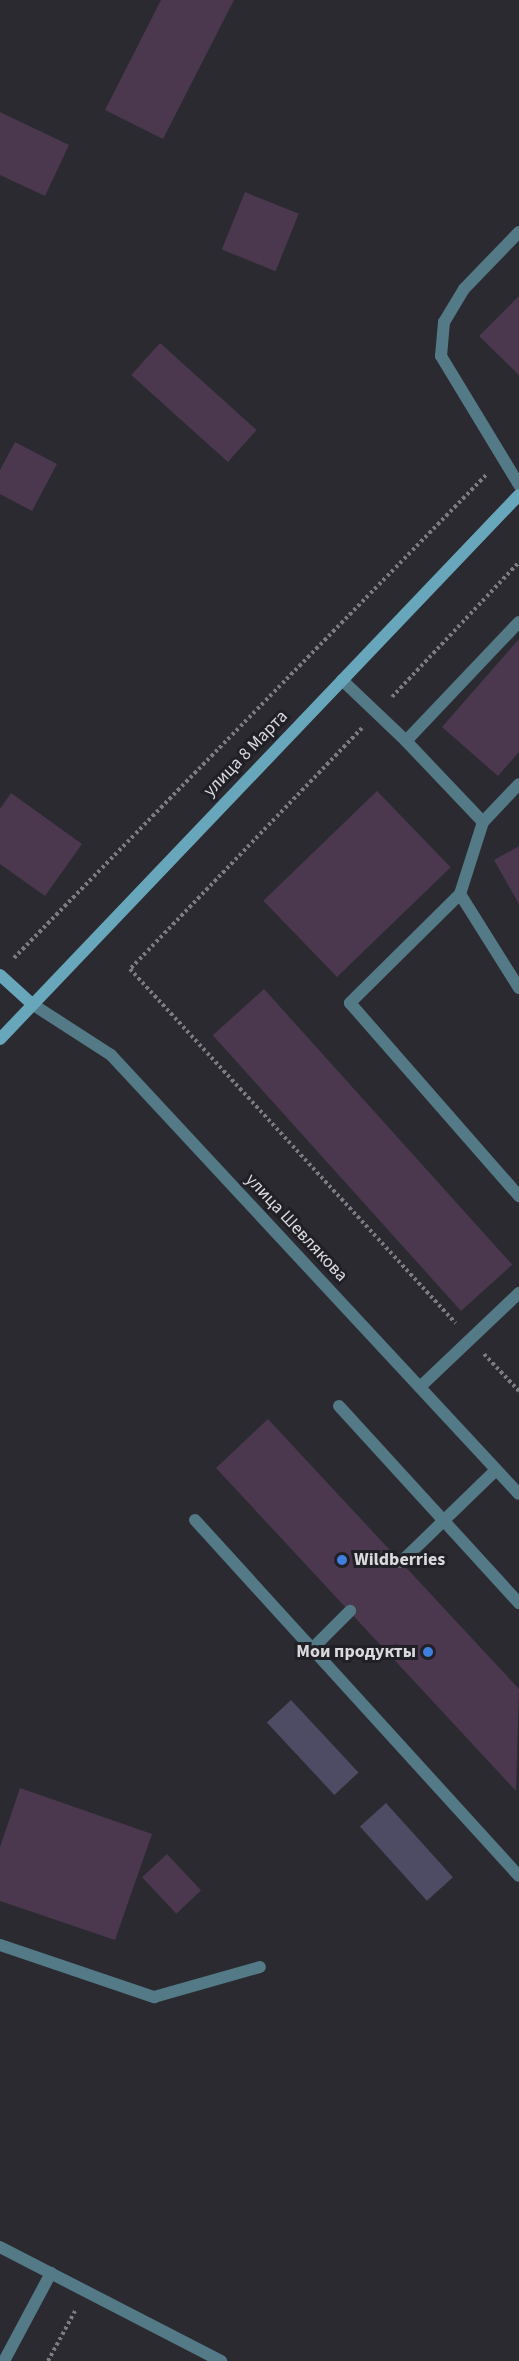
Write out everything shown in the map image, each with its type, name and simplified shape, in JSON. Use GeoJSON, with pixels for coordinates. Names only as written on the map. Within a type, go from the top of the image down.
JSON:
{"type":"FeatureCollection","features":[{"type":"Feature","properties":{"kind":"street"},"geometry":{"type":"LineString","coordinates":[[519,232],[464,289],[444,322],[441,356],[519,485]]}},
{"type":"Feature","properties":{"kind":"street","name":"улица 8 Марта"},"geometry":{"type":"LineString","coordinates":[[0,1040],[519,495]]}},
{"type":"Feature","properties":{"kind":"street"},"geometry":{"type":"LineString","coordinates":[[406,741],[519,622]]}},
{"type":"Feature","properties":{"kind":"street"},"geometry":{"type":"LineString","coordinates":[[342,680],[406,741],[483,822]]}},
{"type":"Feature","properties":{"kind":"street"},"geometry":{"type":"LineString","coordinates":[[519,784],[483,822],[460,894],[350,1003],[519,1196]]}},
{"type":"Feature","properties":{"kind":"street"},"geometry":{"type":"LineString","coordinates":[[460,894],[519,988]]}},
{"type":"Feature","properties":{"kind":"street"},"geometry":{"type":"LineString","coordinates":[[0,975],[32,1004]]}},
{"type":"Feature","properties":{"kind":"street","name":"улица Шевлякова"},"geometry":{"type":"LineString","coordinates":[[32,1004],[111,1055],[519,1494]]}},
{"type":"Feature","properties":{"kind":"street"},"geometry":{"type":"LineString","coordinates":[[420,1387],[519,1293]]}},
{"type":"Feature","properties":{"kind":"street"},"geometry":{"type":"LineString","coordinates":[[339,1406],[519,1603]]}},
{"type":"Feature","properties":{"kind":"street"},"geometry":{"type":"LineString","coordinates":[[401,1562],[496,1470]]}},
{"type":"Feature","properties":{"kind":"street"},"geometry":{"type":"LineString","coordinates":[[195,1520],[519,1876]]}},
{"type":"Feature","properties":{"kind":"street"},"geometry":{"type":"LineString","coordinates":[[312,1649],[350,1611]]}},
{"type":"Feature","properties":{"kind":"street"},"geometry":{"type":"LineString","coordinates":[[0,1945],[154,1997],[260,1967]]}},
{"type":"Feature","properties":{"kind":"street"},"geometry":{"type":"LineString","coordinates":[[0,2247],[221,2361]]}},
{"type":"Feature","properties":{"kind":"street"},"geometry":{"type":"LineString","coordinates":[[5,2359],[51,2273]]}},
{"type":"Feature","properties":{"kind":"path"},"geometry":{"type":"LineString","coordinates":[[8,963],[503,458]]}},
{"type":"Feature","properties":{"kind":"path"},"geometry":{"type":"LineString","coordinates":[[519,562],[130,969],[519,1391]]}},
{"type":"Feature","properties":{"kind":"path"},"geometry":{"type":"LineString","coordinates":[[48,2361],[85,2291]]}},
{"type":"Feature","properties":{"kind":"shaded area"},"geometry":{"type":"Polygon","coordinates":[[[291,1700],[359,1772],[334,1795],[267,1723],[291,1700]]]}},
{"type":"Feature","properties":{"kind":"shaded area"},"geometry":{"type":"Polygon","coordinates":[[[386,1803],[453,1877],[427,1901],[360,1826],[386,1803]]]}},
{"type":"Feature","properties":{"kind":"building"},"geometry":{"type":"Polygon","coordinates":[[[161,0],[234,0],[163,139],[105,110],[161,0]]]}},
{"type":"Feature","properties":{"kind":"building"},"geometry":{"type":"Polygon","coordinates":[[[0,112],[69,145],[45,196],[0,175],[0,112]]]}},
{"type":"Feature","properties":{"kind":"building"},"geometry":{"type":"Polygon","coordinates":[[[245,192],[299,214],[276,271],[222,249],[245,192]]]}},
{"type":"Feature","properties":{"kind":"building"},"geometry":{"type":"Polygon","coordinates":[[[519,296],[519,375],[479,336],[519,296]]]}},
{"type":"Feature","properties":{"kind":"building"},"geometry":{"type":"Polygon","coordinates":[[[160,343],[257,430],[228,462],[131,375],[160,343]]]}},
{"type":"Feature","properties":{"kind":"building"},"geometry":{"type":"Polygon","coordinates":[[[15,442],[57,464],[32,511],[0,494],[0,470],[15,442]]]}},
{"type":"Feature","properties":{"kind":"building"},"geometry":{"type":"Polygon","coordinates":[[[519,639],[519,752],[498,776],[442,727],[519,639]]]}},
{"type":"Feature","properties":{"kind":"building"},"geometry":{"type":"Polygon","coordinates":[[[377,791],[451,867],[337,977],[263,901],[377,791]]]}},
{"type":"Feature","properties":{"kind":"building"},"geometry":{"type":"Polygon","coordinates":[[[11,793],[82,844],[45,896],[0,864],[0,809],[11,793]]]}},
{"type":"Feature","properties":{"kind":"building"},"geometry":{"type":"Polygon","coordinates":[[[519,846],[519,904],[494,860],[519,846]]]}},
{"type":"Feature","properties":{"kind":"building"},"geometry":{"type":"Polygon","coordinates":[[[264,989],[512,1265],[461,1311],[213,1035],[264,989]]]}},
{"type":"Feature","properties":{"kind":"building"},"geometry":{"type":"Polygon","coordinates":[[[268,1419],[519,1689],[516,1791],[216,1468],[268,1419]]]}},
{"type":"Feature","properties":{"kind":"building"},"geometry":{"type":"Polygon","coordinates":[[[20,1788],[152,1834],[115,1940],[0,1901],[0,1847],[20,1788]]]}},
{"type":"Feature","properties":{"kind":"building"},"geometry":{"type":"Polygon","coordinates":[[[167,1854],[201,1891],[176,1914],[142,1877],[167,1854]]]}},
{"type":"Feature","properties":{"kind":"place","name":"Wildberries"},"geometry":{"type":"Point","coordinates":[342,1560]}},
{"type":"Feature","properties":{"kind":"place","name":"Мои продукты"},"geometry":{"type":"Point","coordinates":[428,1652]}}]}
